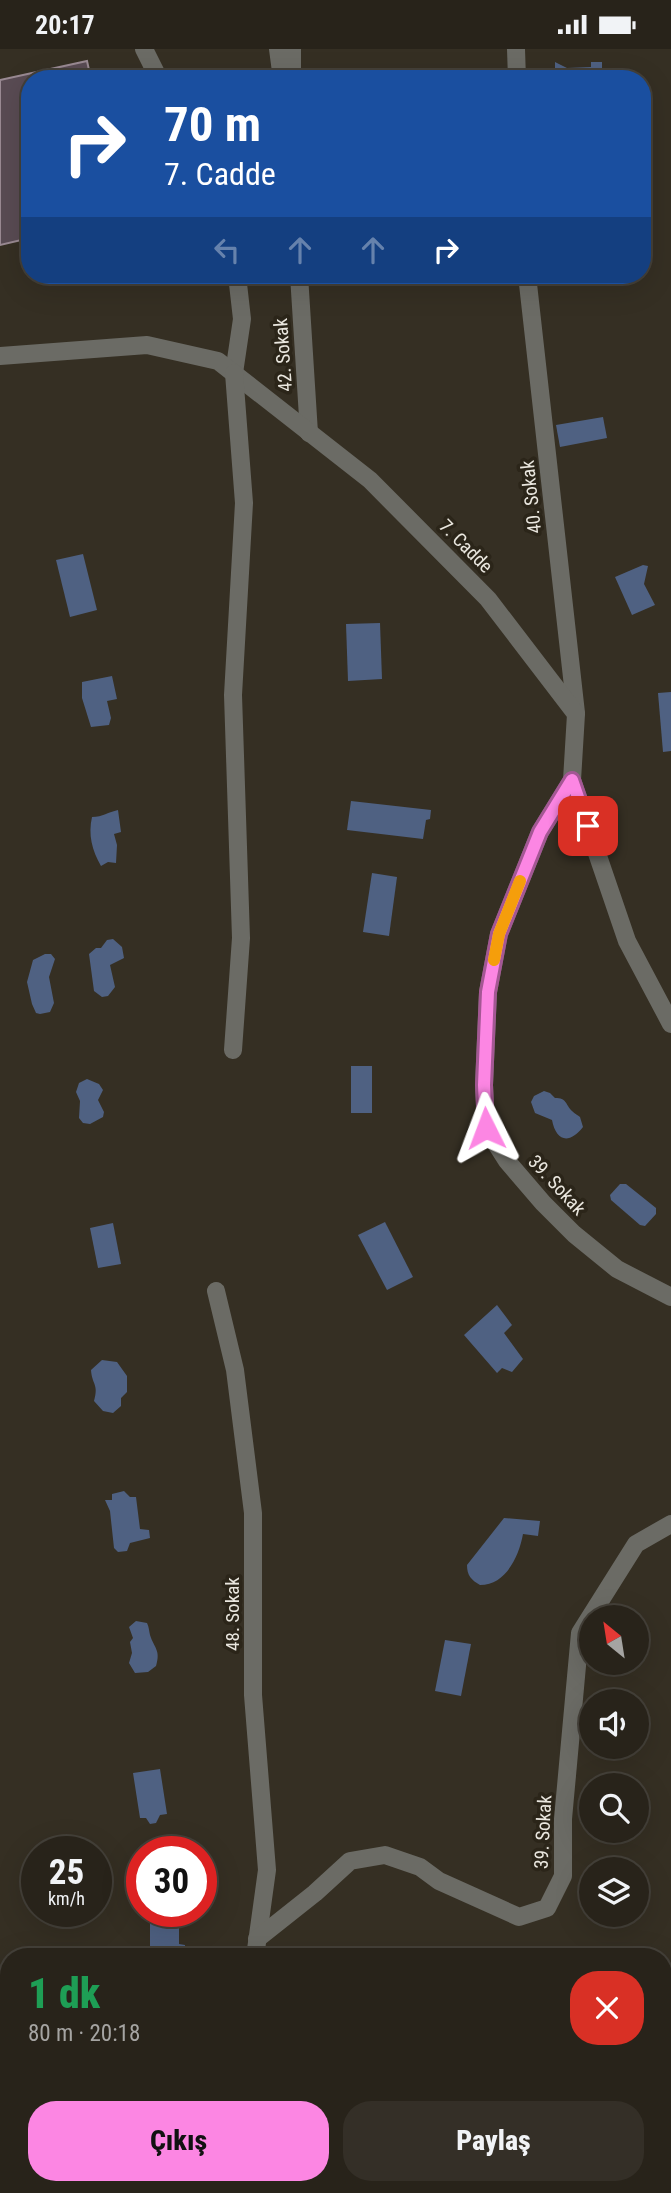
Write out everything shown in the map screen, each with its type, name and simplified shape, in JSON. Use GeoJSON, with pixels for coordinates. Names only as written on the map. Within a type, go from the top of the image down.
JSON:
{"type":"FeatureCollection","features":[{"type":"Feature","properties":{"kind":"street"},"geometry":{"type":"LineString","coordinates":[[144,49],[154,70]]}},
{"type":"Feature","properties":{"kind":"street"},"geometry":{"type":"LineString","coordinates":[[278,49],[281,70]]}},
{"type":"Feature","properties":{"kind":"street"},"geometry":{"type":"LineString","coordinates":[[292,49],[292,70]]}},
{"type":"Feature","properties":{"kind":"street"},"geometry":{"type":"LineString","coordinates":[[516,49],[517,70]]}},
{"type":"Feature","properties":{"kind":"street"},"geometry":{"type":"LineString","coordinates":[[233,1050],[242,939],[233,695],[244,503],[234,373],[242,319],[238,284]]}},
{"type":"Feature","properties":{"kind":"street","name":"42. Sokak"},"geometry":{"type":"LineString","coordinates":[[300,284],[309,433]]}},
{"type":"Feature","properties":{"kind":"street","name":"40. Sokak"},"geometry":{"type":"LineString","coordinates":[[528,284],[576,715]]}},
{"type":"Feature","properties":{"kind":"street","name":"7. Cadde"},"geometry":{"type":"LineString","coordinates":[[0,356],[147,345],[218,361],[370,480],[488,599],[576,715]]}},
{"type":"Feature","properties":{"kind":"street"},"geometry":{"type":"LineString","coordinates":[[576,715],[572,780],[627,941],[671,1024]]}},
{"type":"Feature","properties":{"kind":"street","name":"39. Sokak"},"geometry":{"type":"LineString","coordinates":[[572,780],[540,832],[499,934],[488,992],[484,1085],[486,1128],[507,1161],[574,1234],[617,1269],[671,1297]]}},
{"type":"Feature","properties":{"kind":"street","name":"48. Sokak"},"geometry":{"type":"LineString","coordinates":[[216,1291],[235,1370],[253,1513],[253,1695],[267,1870],[256,1948]]}},
{"type":"Feature","properties":{"kind":"street","name":"39. Sokak"},"geometry":{"type":"LineString","coordinates":[[256,1948],[350,1861],[384,1855],[420,1867],[439,1881],[519,1917],[547,1908],[563,1875],[563,1819],[580,1633],[636,1543],[671,1524]]}},
{"type":"Feature","properties":{"kind":"water"},"geometry":{"type":"Polygon","coordinates":[[[555,62],[567,68],[591,67],[591,62],[602,62],[602,70],[555,70],[555,62]]]}},
{"type":"Feature","properties":{"kind":"water"},"geometry":{"type":"Polygon","coordinates":[[[603,417],[607,438],[560,447],[556,425],[603,417]]]}},
{"type":"Feature","properties":{"kind":"water"},"geometry":{"type":"Polygon","coordinates":[[[83,554],[97,610],[70,617],[56,560],[83,554]]]}},
{"type":"Feature","properties":{"kind":"water"},"geometry":{"type":"Polygon","coordinates":[[[643,565],[648,566],[644,584],[655,605],[632,615],[615,577],[643,565]]]}},
{"type":"Feature","properties":{"kind":"water"},"geometry":{"type":"Polygon","coordinates":[[[380,623],[382,679],[348,681],[346,624],[380,623]]]}},
{"type":"Feature","properties":{"kind":"water"},"geometry":{"type":"Polygon","coordinates":[[[112,676],[117,699],[107,701],[111,718],[109,725],[91,727],[82,698],[82,682],[112,676]]]}},
{"type":"Feature","properties":{"kind":"water"},"geometry":{"type":"Polygon","coordinates":[[[671,692],[671,751],[663,752],[658,693],[671,692]]]}},
{"type":"Feature","properties":{"kind":"water"},"geometry":{"type":"Polygon","coordinates":[[[351,801],[431,810],[430,819],[426,820],[423,839],[347,830],[351,801]]]}},
{"type":"Feature","properties":{"kind":"water"},"geometry":{"type":"Polygon","coordinates":[[[118,810],[121,832],[114,834],[117,845],[116,863],[108,862],[101,866],[92,842],[92,817],[118,810]]]}},
{"type":"Feature","properties":{"kind":"water"},"geometry":{"type":"Polygon","coordinates":[[[372,873],[397,877],[389,936],[363,932],[372,873]]]}},
{"type":"Feature","properties":{"kind":"water"},"geometry":{"type":"Polygon","coordinates":[[[113,939],[122,947],[124,958],[110,965],[115,987],[108,996],[102,997],[94,991],[89,954],[96,948],[101,948],[107,940],[113,939]]]}},
{"type":"Feature","properties":{"kind":"water"},"geometry":{"type":"Polygon","coordinates":[[[51,954],[55,959],[49,977],[54,1003],[50,1012],[40,1014],[36,1013],[32,1004],[27,982],[33,960],[51,954]]]}},
{"type":"Feature","properties":{"kind":"water"},"geometry":{"type":"Polygon","coordinates":[[[351,1066],[372,1066],[372,1113],[351,1113],[351,1066]]]}},
{"type":"Feature","properties":{"kind":"water"},"geometry":{"type":"Polygon","coordinates":[[[87,1079],[99,1084],[103,1090],[98,1100],[104,1112],[103,1117],[90,1124],[83,1123],[79,1118],[80,1101],[76,1092],[79,1083],[87,1079]]]}},
{"type":"Feature","properties":{"kind":"water"},"geometry":{"type":"Polygon","coordinates":[[[544,1091],[564,1100],[580,1117],[583,1127],[578,1133],[564,1138],[557,1132],[552,1120],[535,1113],[531,1102],[534,1096],[544,1091]]]}},
{"type":"Feature","properties":{"kind":"water"},"geometry":{"type":"Polygon","coordinates":[[[620,1184],[626,1184],[656,1208],[656,1214],[645,1226],[640,1225],[611,1200],[610,1195],[620,1184]]]}},
{"type":"Feature","properties":{"kind":"water"},"geometry":{"type":"Polygon","coordinates":[[[385,1222],[413,1277],[387,1290],[358,1235],[385,1222]]]}},
{"type":"Feature","properties":{"kind":"water"},"geometry":{"type":"Polygon","coordinates":[[[113,1223],[121,1264],[98,1268],[90,1228],[113,1223]]]}},
{"type":"Feature","properties":{"kind":"water"},"geometry":{"type":"Polygon","coordinates":[[[497,1305],[512,1325],[504,1333],[523,1359],[512,1372],[502,1368],[497,1373],[464,1335],[497,1305]]]}},
{"type":"Feature","properties":{"kind":"water"},"geometry":{"type":"Polygon","coordinates":[[[102,1360],[117,1362],[127,1376],[127,1392],[121,1398],[121,1406],[113,1413],[103,1411],[94,1401],[96,1388],[91,1370],[102,1360]]]}},
{"type":"Feature","properties":{"kind":"water"},"geometry":{"type":"Polygon","coordinates":[[[124,1491],[130,1497],[136,1497],[140,1529],[149,1530],[150,1538],[130,1543],[127,1551],[118,1552],[114,1548],[110,1511],[105,1500],[112,1500],[112,1494],[124,1491]]]}},
{"type":"Feature","properties":{"kind":"water"},"geometry":{"type":"Polygon","coordinates":[[[504,1518],[540,1521],[538,1536],[523,1534],[510,1568],[497,1580],[480,1585],[470,1577],[467,1565],[504,1518]]]}},
{"type":"Feature","properties":{"kind":"water"},"geometry":{"type":"Polygon","coordinates":[[[136,1621],[147,1623],[157,1653],[156,1666],[148,1672],[135,1673],[129,1663],[132,1653],[130,1642],[133,1638],[129,1627],[136,1621]]]}},
{"type":"Feature","properties":{"kind":"water"},"geometry":{"type":"Polygon","coordinates":[[[445,1640],[471,1644],[461,1696],[435,1691],[445,1640]]]}},
{"type":"Feature","properties":{"kind":"water"},"geometry":{"type":"Polygon","coordinates":[[[160,1769],[167,1814],[160,1815],[156,1823],[150,1824],[146,1818],[140,1818],[133,1773],[160,1769]]]}},
{"type":"Feature","properties":{"kind":"water"},"geometry":{"type":"Polygon","coordinates":[[[150,1927],[179,1927],[179,1944],[185,1945],[185,1948],[150,1948],[150,1927]]]}},
{"type":"Feature","properties":{"kind":"building"},"geometry":{"type":"Polygon","coordinates":[[[87,61],[89,70],[46,70],[87,61]]]}},
{"type":"Feature","properties":{"kind":"building"},"geometry":{"type":"Polygon","coordinates":[[[21,75],[21,240],[0,245],[0,80],[21,75]]]}},
{"type":"Feature","properties":{"kind":"slow traffic"},"geometry":{"type":"LineString","coordinates":[[494,960],[499,934],[520,881]]}},
{"type":"Feature","properties":{"kind":"route"},"geometry":{"type":"LineString","coordinates":[[486,1128],[484,1085],[488,992],[499,934],[540,832],[572,780],[588,826]]}}]}
